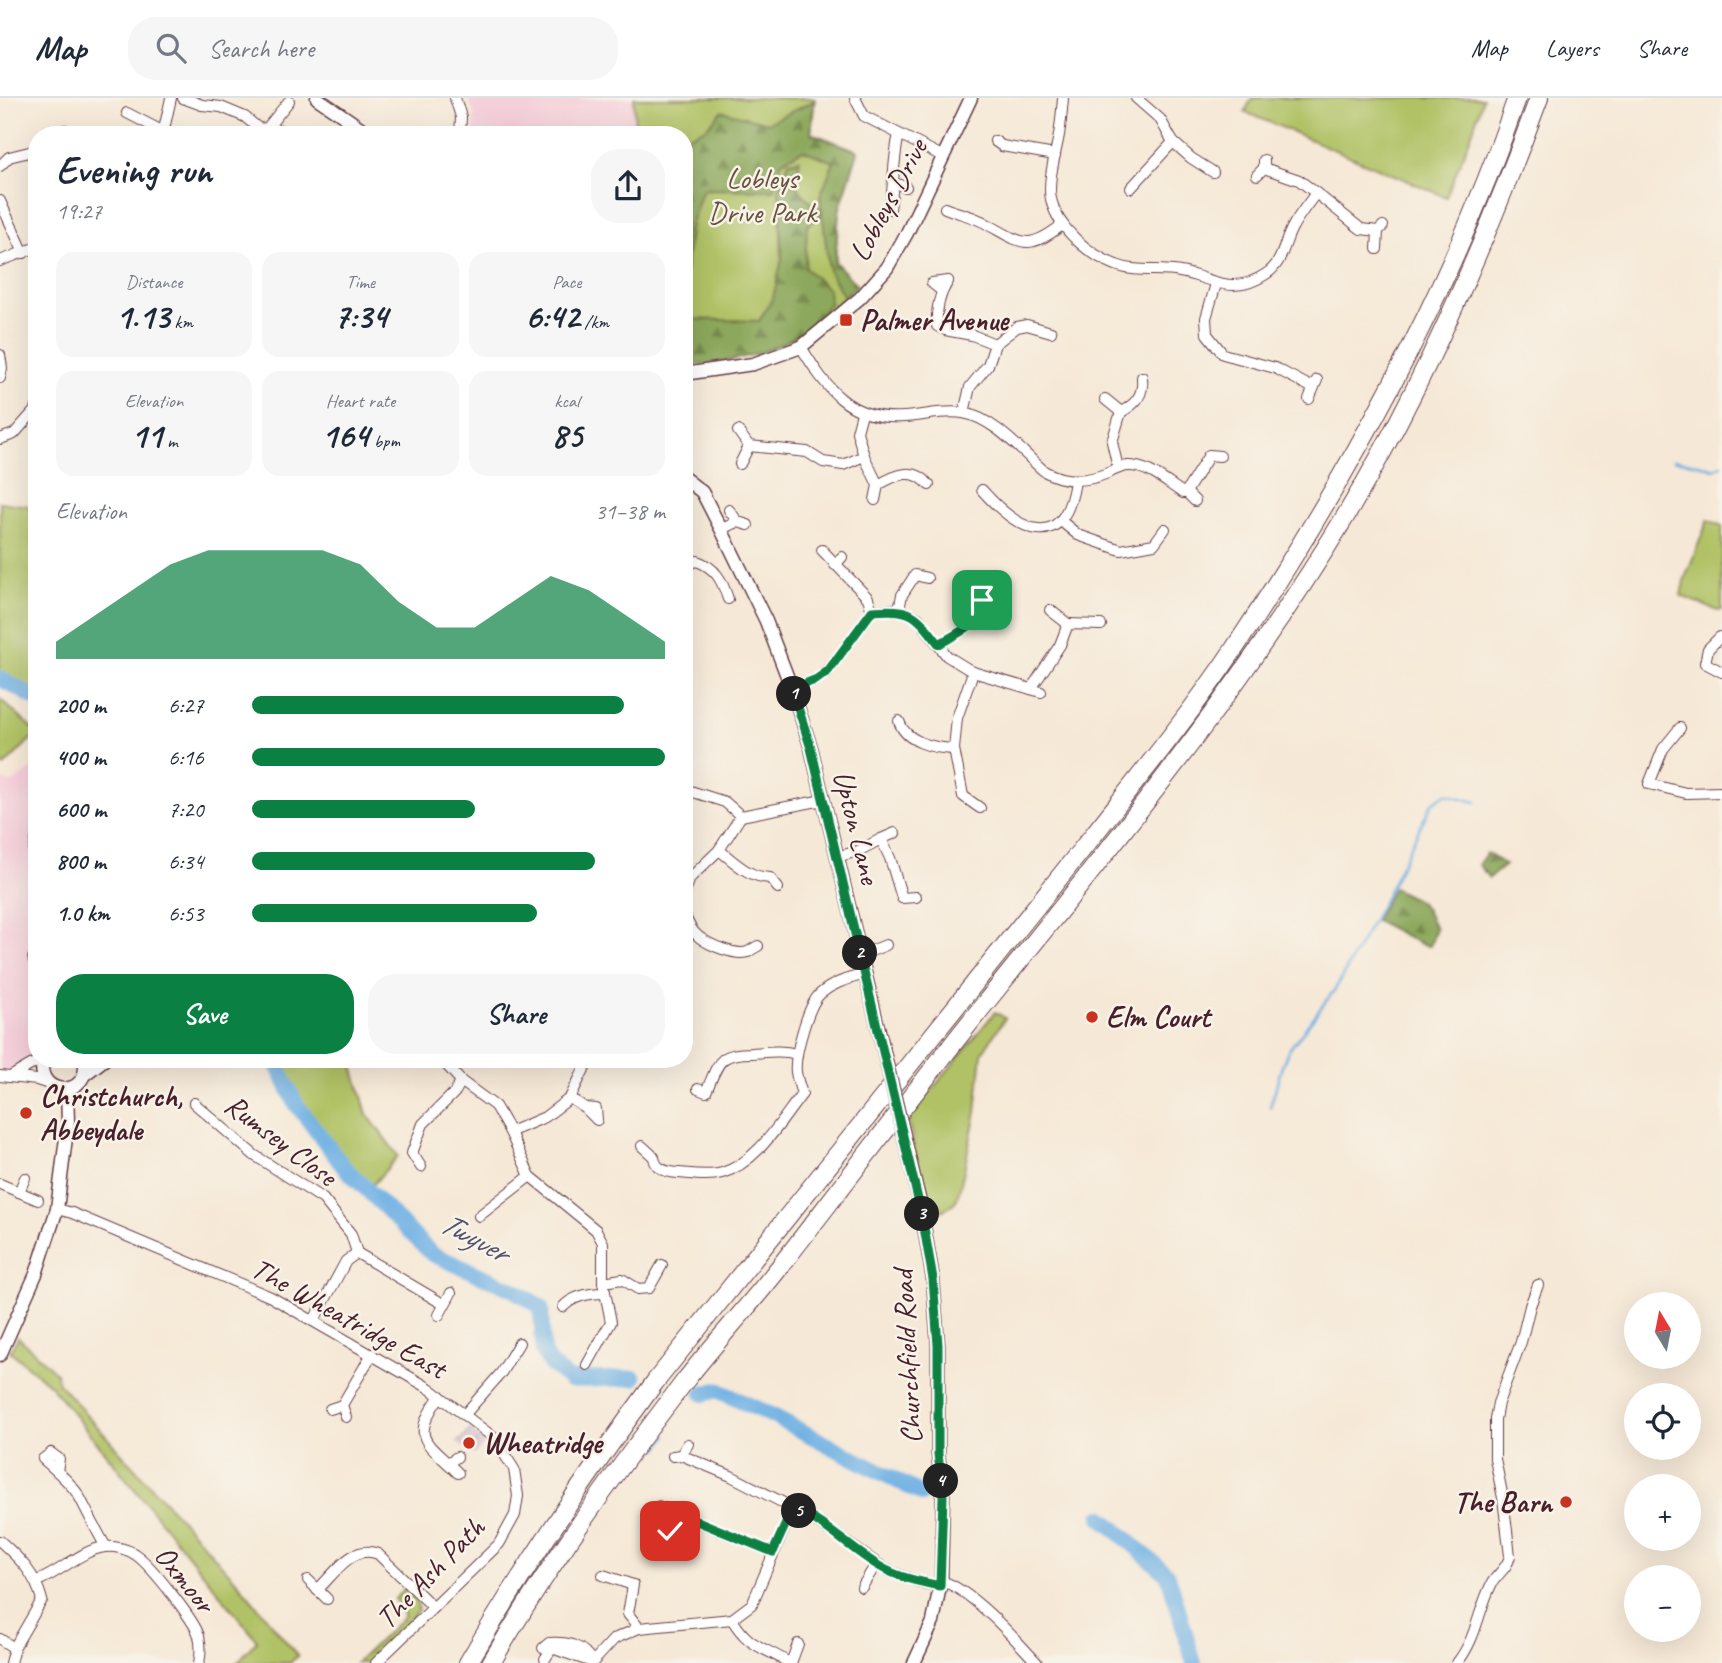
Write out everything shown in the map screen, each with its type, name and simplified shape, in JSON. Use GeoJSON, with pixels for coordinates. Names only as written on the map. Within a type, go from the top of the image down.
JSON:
{"type":"FeatureCollection","features":[{"type":"Feature","properties":{"kind":"highway"},"geometry":{"type":"LineString","coordinates":[[468,1663],[586,1476],[654,1382],[1099,828],[1231,653],[1328,500],[1402,368],[1441,288],[1486,183],[1517,98]]}},
{"type":"Feature","properties":{"kind":"highway"},"geometry":{"type":"LineString","coordinates":[[491,1663],[527,1601],[604,1489],[688,1377],[778,1270],[917,1088],[1167,777],[1251,662],[1348,511],[1419,380],[1507,187],[1539,98]]}},
{"type":"Feature","properties":{"kind":"street"},"geometry":{"type":"LineString","coordinates":[[164,126],[171,98]]}},
{"type":"Feature","properties":{"kind":"street"},"geometry":{"type":"LineString","coordinates":[[183,98],[202,105],[224,102],[256,126]]}},
{"type":"Feature","properties":{"kind":"street"},"geometry":{"type":"LineString","coordinates":[[317,98],[358,126]]}},
{"type":"Feature","properties":{"kind":"street"},"geometry":{"type":"LineString","coordinates":[[455,98],[461,117],[460,126]]}},
{"type":"Feature","properties":{"kind":"street"},"geometry":{"type":"LineString","coordinates":[[855,98],[864,116],[942,156]]}},
{"type":"Feature","properties":{"kind":"street","name":"Lobleys Drive"},"geometry":{"type":"LineString","coordinates":[[693,373],[753,364],[801,347],[846,312],[887,268],[907,233],[971,98]]}},
{"type":"Feature","properties":{"kind":"street"},"geometry":{"type":"LineString","coordinates":[[1063,98],[1050,198],[1062,225],[1082,244],[1116,265],[1156,272],[1175,271],[1195,275],[1216,284],[1253,282],[1269,272],[1279,261],[1291,229],[1316,194]]}},
{"type":"Feature","properties":{"kind":"street"},"geometry":{"type":"LineString","coordinates":[[1136,98],[1160,119],[1173,142],[1213,172]]}},
{"type":"Feature","properties":{"kind":"street"},"geometry":{"type":"LineString","coordinates":[[265,126],[289,101]]}},
{"type":"Feature","properties":{"kind":"street"},"geometry":{"type":"LineString","coordinates":[[127,113],[139,116],[153,126]]}},
{"type":"Feature","properties":{"kind":"street"},"geometry":{"type":"LineString","coordinates":[[890,209],[894,183],[894,154],[899,134]]}},
{"type":"Feature","properties":{"kind":"street"},"geometry":{"type":"LineString","coordinates":[[995,141],[1002,146],[1055,155]]}},
{"type":"Feature","properties":{"kind":"street"},"geometry":{"type":"LineString","coordinates":[[1132,181],[1173,142]]}},
{"type":"Feature","properties":{"kind":"street"},"geometry":{"type":"LineString","coordinates":[[0,166],[9,157],[28,152]]}},
{"type":"Feature","properties":{"kind":"street"},"geometry":{"type":"LineString","coordinates":[[1262,168],[1299,180],[1361,229],[1381,229],[1377,249]]}},
{"type":"Feature","properties":{"kind":"street"},"geometry":{"type":"LineString","coordinates":[[894,183],[906,187]]}},
{"type":"Feature","properties":{"kind":"street"},"geometry":{"type":"LineString","coordinates":[[0,201],[24,253]]}},
{"type":"Feature","properties":{"kind":"street"},"geometry":{"type":"LineString","coordinates":[[945,208],[1026,243],[1044,239],[1062,225]]}},
{"type":"Feature","properties":{"kind":"street"},"geometry":{"type":"LineString","coordinates":[[0,261],[28,251]]}},
{"type":"Feature","properties":{"kind":"street"},"geometry":{"type":"LineString","coordinates":[[937,326],[936,312],[948,281]]}},
{"type":"Feature","properties":{"kind":"street"},"geometry":{"type":"LineString","coordinates":[[1216,284],[1206,318],[1207,334],[1223,354],[1275,368],[1315,384],[1308,399]]}},
{"type":"Feature","properties":{"kind":"street"},"geometry":{"type":"LineString","coordinates":[[964,413],[970,387],[988,365],[995,344],[1017,327],[1027,325],[1045,330]]}},
{"type":"Feature","properties":{"kind":"street"},"geometry":{"type":"LineString","coordinates":[[927,332],[937,326]]}},
{"type":"Feature","properties":{"kind":"street"},"geometry":{"type":"LineString","coordinates":[[937,326],[995,344]]}},
{"type":"Feature","properties":{"kind":"street"},"geometry":{"type":"LineString","coordinates":[[801,347],[818,376],[836,397],[862,413],[900,418],[964,413],[991,425],[1054,477],[1075,481],[1129,466],[1146,469],[1183,493],[1186,492],[1195,501]]}},
{"type":"Feature","properties":{"kind":"street"},"geometry":{"type":"LineString","coordinates":[[0,355],[0,378]]}},
{"type":"Feature","properties":{"kind":"street"},"geometry":{"type":"LineString","coordinates":[[1118,468],[1112,442],[1121,412],[1136,404],[1146,386]]}},
{"type":"Feature","properties":{"kind":"street"},"geometry":{"type":"LineString","coordinates":[[1105,399],[1121,412]]}},
{"type":"Feature","properties":{"kind":"street"},"geometry":{"type":"LineString","coordinates":[[862,413],[857,432],[864,456],[878,485],[875,500]]}},
{"type":"Feature","properties":{"kind":"street"},"geometry":{"type":"LineString","coordinates":[[0,439],[14,434],[28,418]]}},
{"type":"Feature","properties":{"kind":"street"},"geometry":{"type":"LineString","coordinates":[[738,431],[749,446],[807,452],[823,462],[843,465],[864,456]]}},
{"type":"Feature","properties":{"kind":"street"},"geometry":{"type":"LineString","coordinates":[[740,464],[749,446]]}},
{"type":"Feature","properties":{"kind":"street"},"geometry":{"type":"LineString","coordinates":[[1186,492],[1204,452],[1220,456]]}},
{"type":"Feature","properties":{"kind":"street"},"geometry":{"type":"LineString","coordinates":[[878,485],[897,473],[908,473],[926,481]]}},
{"type":"Feature","properties":{"kind":"street"},"geometry":{"type":"LineString","coordinates":[[982,490],[987,505],[1034,530],[1051,528],[1061,521],[1072,497],[1075,481]]}},
{"type":"Feature","properties":{"kind":"street","name":"Upton Lane"},"geometry":{"type":"LineString","coordinates":[[693,485],[702,492],[766,621],[811,748],[921,1207]]}},
{"type":"Feature","properties":{"kind":"street"},"geometry":{"type":"LineString","coordinates":[[721,529],[743,523],[729,510]]}},
{"type":"Feature","properties":{"kind":"street"},"geometry":{"type":"LineString","coordinates":[[1061,521],[1078,535],[1121,550],[1155,549],[1161,531]]}},
{"type":"Feature","properties":{"kind":"street"},"geometry":{"type":"LineString","coordinates":[[822,550],[838,561],[867,598],[872,611]]}},
{"type":"Feature","properties":{"kind":"street"},"geometry":{"type":"LineString","coordinates":[[693,562],[706,564],[718,574],[728,598]]}},
{"type":"Feature","properties":{"kind":"street"},"geometry":{"type":"LineString","coordinates":[[899,609],[902,595],[920,574]]}},
{"type":"Feature","properties":{"kind":"street"},"geometry":{"type":"LineString","coordinates":[[972,595],[982,600],[996,595]]}},
{"type":"Feature","properties":{"kind":"street"},"geometry":{"type":"LineString","coordinates":[[939,644],[972,624],[981,610],[982,600]]}},
{"type":"Feature","properties":{"kind":"street"},"geometry":{"type":"LineString","coordinates":[[792,689],[817,679],[828,671],[872,611],[899,609],[918,618],[947,656],[973,672],[1036,690],[1068,624]]}},
{"type":"Feature","properties":{"kind":"street"},"geometry":{"type":"LineString","coordinates":[[1050,610],[1068,624],[1101,625]]}},
{"type":"Feature","properties":{"kind":"street"},"geometry":{"type":"LineString","coordinates":[[1720,637],[1708,649],[1705,663],[1722,672]]}},
{"type":"Feature","properties":{"kind":"street"},"geometry":{"type":"LineString","coordinates":[[973,672],[957,718],[954,749],[959,799],[980,808]]}},
{"type":"Feature","properties":{"kind":"street"},"geometry":{"type":"LineString","coordinates":[[899,721],[905,734],[935,748],[954,749]]}},
{"type":"Feature","properties":{"kind":"street"},"geometry":{"type":"LineString","coordinates":[[1680,728],[1663,749],[1649,784],[1686,793],[1722,792]]}},
{"type":"Feature","properties":{"kind":"street"},"geometry":{"type":"LineString","coordinates":[[693,792],[725,802],[741,816]]}},
{"type":"Feature","properties":{"kind":"street"},"geometry":{"type":"LineString","coordinates":[[693,874],[719,850],[741,816],[823,800]]}},
{"type":"Feature","properties":{"kind":"street"},"geometry":{"type":"LineString","coordinates":[[837,857],[858,851],[895,832]]}},
{"type":"Feature","properties":{"kind":"street"},"geometry":{"type":"LineString","coordinates":[[881,839],[890,858],[900,903],[916,897]]}},
{"type":"Feature","properties":{"kind":"street"},"geometry":{"type":"LineString","coordinates":[[719,850],[744,871],[756,877],[772,874],[778,888]]}},
{"type":"Feature","properties":{"kind":"street"},"geometry":{"type":"LineString","coordinates":[[693,930],[698,936],[727,950],[748,956],[758,946]]}},
{"type":"Feature","properties":{"kind":"street"},"geometry":{"type":"LineString","coordinates":[[861,955],[886,945]]}},
{"type":"Feature","properties":{"kind":"street"},"geometry":{"type":"LineString","coordinates":[[642,1146],[654,1157],[658,1168],[670,1172],[720,1174],[738,1167],[754,1154],[802,1094],[796,1071],[797,1054],[817,996],[835,983],[865,974]]}},
{"type":"Feature","properties":{"kind":"street"},"geometry":{"type":"LineString","coordinates":[[706,1092],[730,1049],[772,1050],[797,1054]]}},
{"type":"Feature","properties":{"kind":"street"},"geometry":{"type":"LineString","coordinates":[[6,1076],[28,1066]]}},
{"type":"Feature","properties":{"kind":"street"},"geometry":{"type":"LineString","coordinates":[[42,1068],[49,1084]]}},
{"type":"Feature","properties":{"kind":"street"},"geometry":{"type":"LineString","coordinates":[[84,1068],[84,1075]]}},
{"type":"Feature","properties":{"kind":"street"},"geometry":{"type":"LineString","coordinates":[[6,1076],[67,1089],[93,1068]]}},
{"type":"Feature","properties":{"kind":"street"},"geometry":{"type":"LineString","coordinates":[[449,1068],[461,1081],[495,1106],[530,1176],[596,1230],[602,1239],[603,1282],[611,1322],[587,1365]]}},
{"type":"Feature","properties":{"kind":"street"},"geometry":{"type":"LineString","coordinates":[[510,1132],[545,1116],[570,1098],[583,1068]]}},
{"type":"Feature","properties":{"kind":"street"},"geometry":{"type":"LineString","coordinates":[[421,1167],[412,1153],[424,1124],[455,1093],[461,1081]]}},
{"type":"Feature","properties":{"kind":"street"},"geometry":{"type":"LineString","coordinates":[[0,1355],[36,1274],[57,1209],[68,1122],[67,1089]]}},
{"type":"Feature","properties":{"kind":"street"},"geometry":{"type":"LineString","coordinates":[[570,1098],[585,1108]]}},
{"type":"Feature","properties":{"kind":"street","name":"Rumsey Close"},"geometry":{"type":"LineString","coordinates":[[194,1103],[254,1155],[323,1199],[351,1234],[357,1253]]}},
{"type":"Feature","properties":{"kind":"street"},"geometry":{"type":"LineString","coordinates":[[485,1214],[530,1176]]}},
{"type":"Feature","properties":{"kind":"street"},"geometry":{"type":"LineString","coordinates":[[19,1192],[25,1178]]}},
{"type":"Feature","properties":{"kind":"street"},"geometry":{"type":"LineString","coordinates":[[0,1184],[38,1200]]}},
{"type":"Feature","properties":{"kind":"street","name":"Churchfield Road"},"geometry":{"type":"LineString","coordinates":[[914,1663],[933,1622],[941,1583],[943,1496],[938,1454],[937,1334],[933,1279],[921,1207]]}},
{"type":"Feature","properties":{"kind":"street","name":"The Wheatridge East"},"geometry":{"type":"LineString","coordinates":[[57,1209],[271,1297],[440,1396],[493,1437]]}},
{"type":"Feature","properties":{"kind":"street"},"geometry":{"type":"LineString","coordinates":[[314,1320],[346,1261],[357,1253],[445,1305]]}},
{"type":"Feature","properties":{"kind":"street"},"geometry":{"type":"LineString","coordinates":[[603,1282],[622,1279],[638,1289],[649,1288],[662,1265]]}},
{"type":"Feature","properties":{"kind":"street"},"geometry":{"type":"LineString","coordinates":[[1457,1663],[1467,1650],[1493,1583],[1508,1565],[1510,1556],[1496,1459],[1495,1419],[1538,1284]]}},
{"type":"Feature","properties":{"kind":"street"},"geometry":{"type":"LineString","coordinates":[[439,1315],[451,1293]]}},
{"type":"Feature","properties":{"kind":"street"},"geometry":{"type":"LineString","coordinates":[[563,1307],[569,1300],[605,1293]]}},
{"type":"Feature","properties":{"kind":"street"},"geometry":{"type":"LineString","coordinates":[[465,1414],[502,1373],[510,1352],[519,1343]]}},
{"type":"Feature","properties":{"kind":"street"},"geometry":{"type":"LineString","coordinates":[[330,1409],[342,1405],[372,1354]]}},
{"type":"Feature","properties":{"kind":"street"},"geometry":{"type":"LineString","coordinates":[[440,1396],[424,1420],[423,1433],[429,1446],[452,1460],[458,1473]]}},
{"type":"Feature","properties":{"kind":"street"},"geometry":{"type":"LineString","coordinates":[[342,1405],[346,1417]]}},
{"type":"Feature","properties":{"kind":"street","name":"The Ash Path"},"geometry":{"type":"LineString","coordinates":[[376,1663],[499,1544],[515,1515],[517,1489],[514,1469],[493,1437]]}},
{"type":"Feature","properties":{"kind":"street"},"geometry":{"type":"LineString","coordinates":[[688,1444],[677,1456],[731,1476],[825,1525],[876,1564],[922,1583],[941,1583],[959,1589],[1017,1640],[1035,1662]]}},
{"type":"Feature","properties":{"kind":"street","name":"Oxmoor"},"geometry":{"type":"LineString","coordinates":[[57,1471],[78,1495],[106,1546]]}},
{"type":"Feature","properties":{"kind":"street"},"geometry":{"type":"LineString","coordinates":[[659,1506],[773,1552]]}},
{"type":"Feature","properties":{"kind":"street"},"geometry":{"type":"LineString","coordinates":[[592,1663],[614,1639],[639,1628],[733,1619],[752,1604],[793,1508]]}},
{"type":"Feature","properties":{"kind":"street"},"geometry":{"type":"LineString","coordinates":[[663,1544],[680,1514]]}},
{"type":"Feature","properties":{"kind":"street"},"geometry":{"type":"LineString","coordinates":[[0,1541],[22,1561],[37,1581],[42,1600],[14,1648],[10,1663]]}},
{"type":"Feature","properties":{"kind":"street","name":"Oxmoor"},"geometry":{"type":"LineString","coordinates":[[37,1581],[106,1546],[130,1551],[139,1556],[184,1610],[199,1635],[201,1647],[198,1663]]}},
{"type":"Feature","properties":{"kind":"street"},"geometry":{"type":"LineString","coordinates":[[317,1590],[352,1556],[370,1551],[378,1554],[433,1607]]}},
{"type":"Feature","properties":{"kind":"street"},"geometry":{"type":"LineString","coordinates":[[862,1587],[876,1564]]}},
{"type":"Feature","properties":{"kind":"street"},"geometry":{"type":"LineString","coordinates":[[603,1575],[636,1581],[628,1614],[639,1628]]}},
{"type":"Feature","properties":{"kind":"street"},"geometry":{"type":"LineString","coordinates":[[308,1580],[327,1600]]}},
{"type":"Feature","properties":{"kind":"street"},"geometry":{"type":"LineString","coordinates":[[733,1619],[748,1641],[790,1663],[798,1644]]}},
{"type":"Feature","properties":{"kind":"street"},"geometry":{"type":"LineString","coordinates":[[0,1639],[14,1648]]}},
{"type":"Feature","properties":{"kind":"street"},"geometry":{"type":"LineString","coordinates":[[543,1648],[549,1643],[571,1645],[586,1651],[592,1663]]}},
{"type":"Feature","properties":{"kind":"street"},"geometry":{"type":"LineString","coordinates":[[545,1659],[552,1648],[592,1663]]}},
{"type":"Feature","properties":{"kind":"shaded area"},"geometry":{"type":"Polygon","coordinates":[[[468,98],[634,98],[635,126],[473,126],[474,115],[468,98]]]}},
{"type":"Feature","properties":{"kind":"shaded area"},"geometry":{"type":"Polygon","coordinates":[[[28,772],[28,1064],[0,1076],[0,780],[12,783],[28,772]]]}},
{"type":"Feature","properties":{"kind":"shaded area"},"geometry":{"type":"Polygon","coordinates":[[[471,1428],[485,1443],[474,1455],[456,1442],[471,1428]]]}},
{"type":"Feature","properties":{"kind":"green space","name":"Lobleys Drive Park"},"geometry":{"type":"Polygon","coordinates":[[[634,98],[815,98],[811,133],[858,151],[839,211],[835,262],[857,286],[813,324],[786,341],[743,357],[693,365],[693,126],[635,126],[634,98]]]}},
{"type":"Feature","properties":{"kind":"green space"},"geometry":{"type":"Polygon","coordinates":[[[1252,98],[1483,98],[1446,197],[1245,112],[1252,98]]]}},
{"type":"Feature","properties":{"kind":"green space"},"geometry":{"type":"Polygon","coordinates":[[[814,101],[811,133],[858,151],[839,211],[835,262],[857,286],[844,297],[829,271],[822,211],[819,218],[807,226],[805,268],[828,289],[830,303],[808,327],[781,344],[733,360],[693,365],[693,319],[759,321],[773,298],[782,259],[779,189],[789,162],[800,159],[796,186],[811,203],[822,210],[820,196],[834,162],[803,150],[782,161],[773,190],[703,189],[693,217],[693,134],[706,128],[722,111],[768,123],[814,101]]]}},
{"type":"Feature","properties":{"kind":"green space"},"geometry":{"type":"Polygon","coordinates":[[[0,502],[28,506],[28,694],[0,678],[0,502]]]}},
{"type":"Feature","properties":{"kind":"green space"},"geometry":{"type":"Polygon","coordinates":[[[1708,520],[1722,526],[1722,610],[1718,611],[1681,596],[1684,581],[1708,520]]]}},
{"type":"Feature","properties":{"kind":"green space"},"geometry":{"type":"Polygon","coordinates":[[[0,699],[28,725],[28,742],[4,766],[0,762],[0,699]]]}},
{"type":"Feature","properties":{"kind":"green space"},"geometry":{"type":"Polygon","coordinates":[[[1487,853],[1505,865],[1489,878],[1478,864],[1487,853]]]}},
{"type":"Feature","properties":{"kind":"green space"},"geometry":{"type":"Polygon","coordinates":[[[1393,888],[1418,901],[1426,910],[1436,928],[1430,946],[1375,920],[1393,888]]]}},
{"type":"Feature","properties":{"kind":"green space"},"geometry":{"type":"Polygon","coordinates":[[[995,1012],[1005,1018],[982,1053],[976,1112],[957,1199],[941,1211],[939,1205],[926,1207],[908,1119],[995,1012]]]}},
{"type":"Feature","properties":{"kind":"green space"},"geometry":{"type":"Polygon","coordinates":[[[274,1068],[354,1068],[367,1114],[398,1156],[369,1189],[324,1145],[274,1068]]]}},
{"type":"Feature","properties":{"kind":"green space"},"geometry":{"type":"Polygon","coordinates":[[[18,1337],[56,1373],[59,1384],[239,1584],[298,1656],[289,1663],[237,1663],[257,1640],[51,1386],[10,1351],[18,1337]]]}},
{"type":"Feature","properties":{"kind":"green space"},"geometry":{"type":"Polygon","coordinates":[[[405,1587],[417,1600],[418,1610],[371,1663],[356,1663],[405,1616],[395,1599],[405,1587]]]}},
{"type":"Feature","properties":{"kind":"waterway"},"geometry":{"type":"LineString","coordinates":[[1673,460],[1714,469],[1722,465]]}},
{"type":"Feature","properties":{"kind":"waterway","name":"Twyver"},"geometry":{"type":"LineString","coordinates":[[0,678],[28,694]]}},
{"type":"Feature","properties":{"kind":"waterway"},"geometry":{"type":"LineString","coordinates":[[1270,1107],[1288,1051],[1336,988],[1432,803],[1446,794],[1476,802]]}},
{"type":"Feature","properties":{"kind":"waterway","name":"Twyver"},"geometry":{"type":"LineString","coordinates":[[278,1068],[296,1104],[343,1166],[432,1254],[512,1289],[541,1307],[543,1352],[550,1364],[570,1380],[634,1378]]}},
{"type":"Feature","properties":{"kind":"waterway","name":"Twyver"},"geometry":{"type":"LineString","coordinates":[[703,1394],[717,1390],[775,1417],[922,1494]]}},
{"type":"Feature","properties":{"kind":"waterway"},"geometry":{"type":"LineString","coordinates":[[658,1449],[667,1436]]}},
{"type":"Feature","properties":{"kind":"waterway","name":"Twyver"},"geometry":{"type":"LineString","coordinates":[[1101,1517],[1168,1575],[1194,1663]]}},
{"type":"Feature","properties":{"kind":"place","name":"Palmer Avenue"},"geometry":{"type":"Point","coordinates":[846,320]}},
{"type":"Feature","properties":{"kind":"place","name":"Elm Court"},"geometry":{"type":"Point","coordinates":[1092,1017]}},
{"type":"Feature","properties":{"kind":"place","name":"Christchurch, Abbeydale"},"geometry":{"type":"Point","coordinates":[26,1113]}},
{"type":"Feature","properties":{"kind":"place","name":"Wheatridge"},"geometry":{"type":"Point","coordinates":[469,1443]}},
{"type":"Feature","properties":{"kind":"place","name":"The Barn"},"geometry":{"type":"Point","coordinates":[1566,1502]}},
{"type":"Feature","properties":{"kind":"route"},"geometry":{"type":"LineString","coordinates":[[670,1531],[680,1514],[773,1552],[793,1508],[825,1525],[888,1571],[922,1583],[940,1586],[943,1496],[938,1454],[938,1345],[933,1279],[922,1216],[872,1000],[811,748],[792,689],[823,676],[872,611],[899,609],[918,618],[939,644],[972,624],[981,610],[982,600]]}}]}
